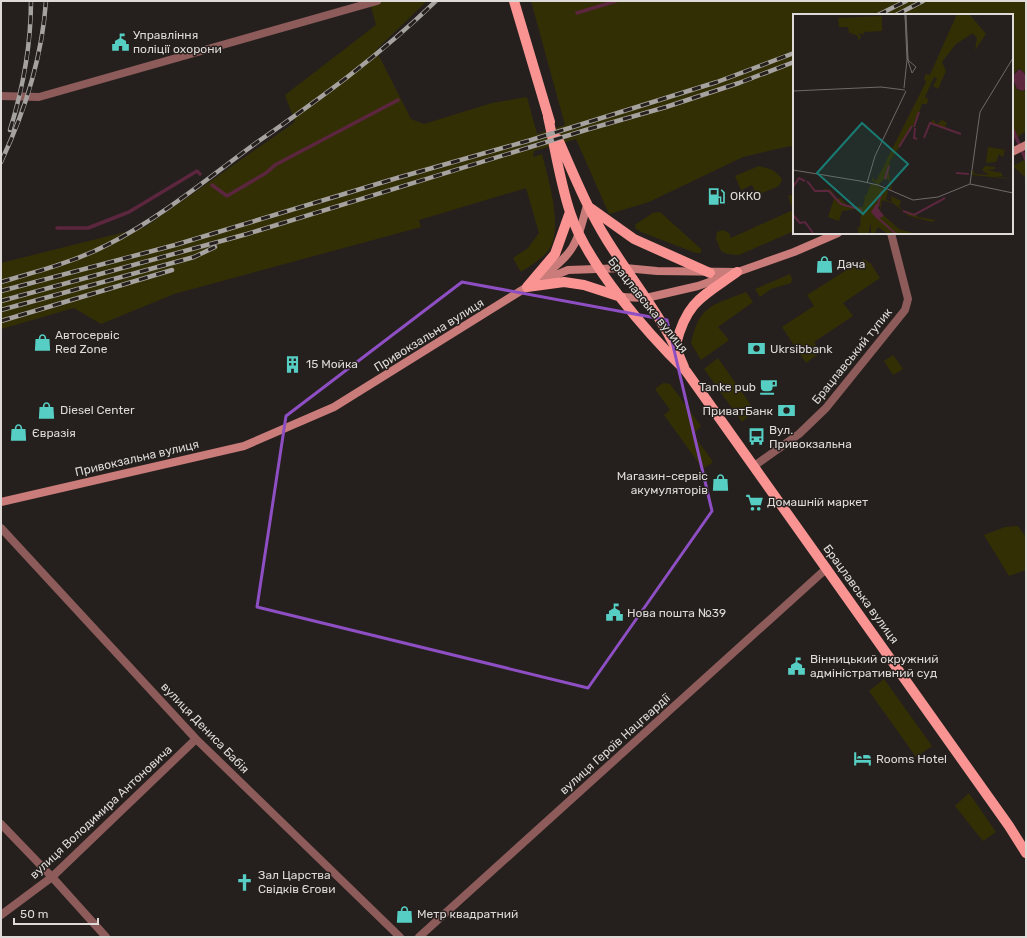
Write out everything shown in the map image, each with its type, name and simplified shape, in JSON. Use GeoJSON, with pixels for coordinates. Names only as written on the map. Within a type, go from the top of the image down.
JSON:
{"type":"FeatureCollection","features":[{"type":"Feature","properties":{"kind":"main road"},"geometry":{"type":"LineString","coordinates":[[514,1],[548,117]]}},
{"type":"Feature","properties":{"kind":"main road","name":"Брацлавська вулиця"},"geometry":{"type":"LineString","coordinates":[[548,117],[587,205],[625,268],[676,344],[686,371]]}},
{"type":"Feature","properties":{"kind":"main road","name":"Брацлавська вулиця"},"geometry":{"type":"LineString","coordinates":[[548,117],[570,212],[580,234],[600,268],[621,297],[665,350],[686,371],[1009,826],[1026,854]]}},
{"type":"Feature","properties":{"kind":"main road"},"geometry":{"type":"LineString","coordinates":[[527,287],[563,261],[572,250],[580,234],[587,205],[634,239],[710,272]]}},
{"type":"Feature","properties":{"kind":"main road"},"geometry":{"type":"LineString","coordinates":[[527,287],[555,254],[570,212]]}},
{"type":"Feature","properties":{"kind":"main road","name":"Привокзальна вулиця"},"geometry":{"type":"LineString","coordinates":[[621,297],[646,298],[698,286],[794,252],[836,234]]}},
{"type":"Feature","properties":{"kind":"main road","name":"Привокзальна вулиця"},"geometry":{"type":"LineString","coordinates":[[1,502],[244,446],[334,407],[527,287],[568,270],[625,268],[737,272]]}},
{"type":"Feature","properties":{"kind":"main road"},"geometry":{"type":"LineString","coordinates":[[676,344],[681,324],[690,309],[700,297],[737,272]]}},
{"type":"Feature","properties":{"kind":"main road"},"geometry":{"type":"LineString","coordinates":[[527,287],[564,282],[584,285],[621,297]]}},
{"type":"Feature","properties":{"kind":"street"},"geometry":{"type":"LineString","coordinates":[[1,96],[39,97],[377,1]]}},
{"type":"Feature","properties":{"kind":"street","name":"Брацлавський тупик"},"geometry":{"type":"LineString","coordinates":[[754,466],[799,434],[826,408],[905,310],[908,299],[891,234]]}},
{"type":"Feature","properties":{"kind":"street","name":"вулиця Дениса Бабія"},"geometry":{"type":"LineString","coordinates":[[1,528],[196,739],[400,937]]}},
{"type":"Feature","properties":{"kind":"street","name":"вулиця Героїв Нацгвардії"},"geometry":{"type":"LineString","coordinates":[[419,937],[827,568]]}},
{"type":"Feature","properties":{"kind":"street","name":"вулиця Володимира Антоновича"},"geometry":{"type":"LineString","coordinates":[[1,915],[52,877],[196,739]]}},
{"type":"Feature","properties":{"kind":"street"},"geometry":{"type":"LineString","coordinates":[[1,824],[52,877],[106,937]]}},
{"type":"Feature","properties":{"kind":"highlighted area"},"geometry":{"type":"Polygon","coordinates":[[[462,282],[667,320],[712,511],[588,688],[257,607],[286,416],[462,282]]]}},
{"type":"Feature","properties":{"kind":"shaded area"},"geometry":{"type":"Polygon","coordinates":[[[377,1],[427,1],[376,50],[411,119],[424,124],[492,103],[527,97],[537,134],[565,125],[531,1],[1026,1],[1026,74],[1019,68],[1013,75],[1013,14],[793,14],[793,148],[790,146],[743,157],[649,202],[609,214],[576,139],[534,151],[533,157],[542,154],[553,200],[555,213],[554,236],[551,246],[546,254],[521,272],[513,258],[528,248],[539,233],[526,188],[419,220],[421,227],[174,294],[101,324],[74,308],[1,329],[1,263],[145,227],[295,122],[285,95],[376,25],[370,3],[377,1]]]}},
{"type":"Feature","properties":{"kind":"shaded area"},"geometry":{"type":"Polygon","coordinates":[[[1019,69],[1023,72],[1026,77],[1026,88],[1023,91],[1017,89],[1013,76],[1019,69]]]}},
{"type":"Feature","properties":{"kind":"shaded area"},"geometry":{"type":"Polygon","coordinates":[[[1013,82],[1017,90],[1026,90],[1026,131],[1013,140],[1013,82]]]}},
{"type":"Feature","properties":{"kind":"shaded area"},"geometry":{"type":"Polygon","coordinates":[[[1026,159],[1026,178],[1013,166],[1026,159]]]}},
{"type":"Feature","properties":{"kind":"shaded area"},"geometry":{"type":"Polygon","coordinates":[[[759,166],[772,170],[778,174],[782,180],[779,186],[757,195],[752,185],[741,190],[735,176],[759,166]]]}},
{"type":"Feature","properties":{"kind":"shaded area"},"geometry":{"type":"Polygon","coordinates":[[[793,194],[793,210],[788,196],[793,194]]]}},
{"type":"Feature","properties":{"kind":"shaded area"},"geometry":{"type":"Polygon","coordinates":[[[793,210],[793,231],[739,255],[727,254],[721,251],[716,239],[717,232],[723,230],[729,233],[731,238],[793,210]]]}},
{"type":"Feature","properties":{"kind":"shaded area"},"geometry":{"type":"Polygon","coordinates":[[[660,212],[701,249],[701,253],[696,253],[641,232],[635,228],[636,224],[653,213],[660,212]]]}},
{"type":"Feature","properties":{"kind":"shaded area"},"geometry":{"type":"Polygon","coordinates":[[[864,259],[871,264],[880,278],[843,303],[853,316],[814,342],[821,352],[806,363],[782,327],[814,306],[807,295],[864,259]]]}},
{"type":"Feature","properties":{"kind":"shaded area"},"geometry":{"type":"Polygon","coordinates":[[[790,274],[792,279],[791,283],[771,289],[760,297],[755,289],[790,274]]]}},
{"type":"Feature","properties":{"kind":"shaded area"},"geometry":{"type":"Polygon","coordinates":[[[746,292],[753,302],[718,327],[729,340],[701,360],[691,343],[703,313],[716,304],[746,292]]]}},
{"type":"Feature","properties":{"kind":"shaded area"},"geometry":{"type":"Polygon","coordinates":[[[893,355],[903,369],[893,375],[884,361],[893,355]]]}},
{"type":"Feature","properties":{"kind":"shaded area"},"geometry":{"type":"Polygon","coordinates":[[[718,358],[752,407],[751,414],[742,422],[704,369],[718,358]]]}},
{"type":"Feature","properties":{"kind":"shaded area"},"geometry":{"type":"Polygon","coordinates":[[[663,383],[670,384],[701,426],[693,434],[713,462],[703,469],[664,415],[670,410],[655,389],[663,383]]]}},
{"type":"Feature","properties":{"kind":"shaded area"},"geometry":{"type":"Polygon","coordinates":[[[1018,526],[1026,537],[1026,570],[1009,576],[984,535],[1005,527],[1018,526]]]}},
{"type":"Feature","properties":{"kind":"shaded area"},"geometry":{"type":"Polygon","coordinates":[[[884,679],[932,746],[916,757],[869,691],[884,679]]]}},
{"type":"Feature","properties":{"kind":"shaded area"},"geometry":{"type":"Polygon","coordinates":[[[969,793],[996,832],[983,841],[955,806],[969,793]]]}},
{"type":"Feature","properties":{"kind":"waterway"},"geometry":{"type":"LineString","coordinates":[[577,13],[616,1]]}},
{"type":"Feature","properties":{"kind":"waterway"},"geometry":{"type":"LineString","coordinates":[[212,185],[227,196],[266,173],[275,165],[398,100]]}},
{"type":"Feature","properties":{"kind":"waterway"},"geometry":{"type":"LineString","coordinates":[[1013,130],[1026,160]]}},
{"type":"Feature","properties":{"kind":"waterway"},"geometry":{"type":"LineString","coordinates":[[57,228],[88,228],[129,212],[197,171],[200,174]]}},
{"type":"Feature","properties":{"kind":"railway"},"geometry":{"type":"LineString","coordinates":[[10,130],[19,98],[28,51],[31,1]]}},
{"type":"Feature","properties":{"kind":"railway"},"geometry":{"type":"LineString","coordinates":[[1,162],[18,123],[31,84],[41,43],[46,1]]}},
{"type":"Feature","properties":{"kind":"railway"},"geometry":{"type":"LineString","coordinates":[[1,282],[81,257],[107,245],[146,223],[349,76],[393,40],[436,1]]}},
{"type":"Feature","properties":{"kind":"railway"},"geometry":{"type":"LineString","coordinates":[[880,14],[906,1]]}},
{"type":"Feature","properties":{"kind":"railway"},"geometry":{"type":"LineString","coordinates":[[898,14],[923,1]]}},
{"type":"Feature","properties":{"kind":"railway"},"geometry":{"type":"LineString","coordinates":[[1,291],[175,245],[397,178],[531,140],[717,82],[793,53]]}},
{"type":"Feature","properties":{"kind":"railway"},"geometry":{"type":"LineString","coordinates":[[1,301],[247,234],[589,129],[666,107],[739,83],[793,62]]}},
{"type":"Feature","properties":{"kind":"railway"},"geometry":{"type":"LineString","coordinates":[[1,310],[194,257],[215,247]]}},
{"type":"Feature","properties":{"kind":"railway"},"geometry":{"type":"LineString","coordinates":[[1,321],[172,270]]}},
{"type":"Feature","properties":{"kind":"place","name":"Управління поліції охорони"},"geometry":{"type":"Point","coordinates":[120,42]}},
{"type":"Feature","properties":{"kind":"place","name":"ОККО"},"geometry":{"type":"Point","coordinates":[717,196]}},
{"type":"Feature","properties":{"kind":"place","name":"Дача"},"geometry":{"type":"Point","coordinates":[824,264]}},
{"type":"Feature","properties":{"kind":"place","name":"Автосервіс Red Zone"},"geometry":{"type":"Point","coordinates":[42,342]}},
{"type":"Feature","properties":{"kind":"place","name":"Ukrsibbank"},"geometry":{"type":"Point","coordinates":[757,349]}},
{"type":"Feature","properties":{"kind":"place","name":"15 Мойка"},"geometry":{"type":"Point","coordinates":[293,364]}},
{"type":"Feature","properties":{"kind":"place","name":"Tanke pub"},"geometry":{"type":"Point","coordinates":[769,387]}},
{"type":"Feature","properties":{"kind":"place","name":"Diesel Center"},"geometry":{"type":"Point","coordinates":[47,410]}},
{"type":"Feature","properties":{"kind":"place","name":"ПриватБанк"},"geometry":{"type":"Point","coordinates":[786,411]}},
{"type":"Feature","properties":{"kind":"place","name":"Євразія"},"geometry":{"type":"Point","coordinates":[19,433]}},
{"type":"Feature","properties":{"kind":"place","name":"Вул. Привокзальна"},"geometry":{"type":"Point","coordinates":[756,437]}},
{"type":"Feature","properties":{"kind":"place","name":"Магазин-сервіс акумуляторів"},"geometry":{"type":"Point","coordinates":[721,483]}},
{"type":"Feature","properties":{"kind":"place","name":"Домашній маркет"},"geometry":{"type":"Point","coordinates":[754,502]}},
{"type":"Feature","properties":{"kind":"place","name":"Нова пошта №39"},"geometry":{"type":"Point","coordinates":[614,613]}},
{"type":"Feature","properties":{"kind":"place","name":"Вінницький окружний адміністративний суд"},"geometry":{"type":"Point","coordinates":[797,666]}},
{"type":"Feature","properties":{"kind":"place","name":"Rooms Hotel"},"geometry":{"type":"Point","coordinates":[863,759]}},
{"type":"Feature","properties":{"kind":"place","name":"Зал Царства Свідків Єгови"},"geometry":{"type":"Point","coordinates":[245,882]}},
{"type":"Feature","properties":{"kind":"place","name":"Метр квадратний"},"geometry":{"type":"Point","coordinates":[404,914]}}]}
